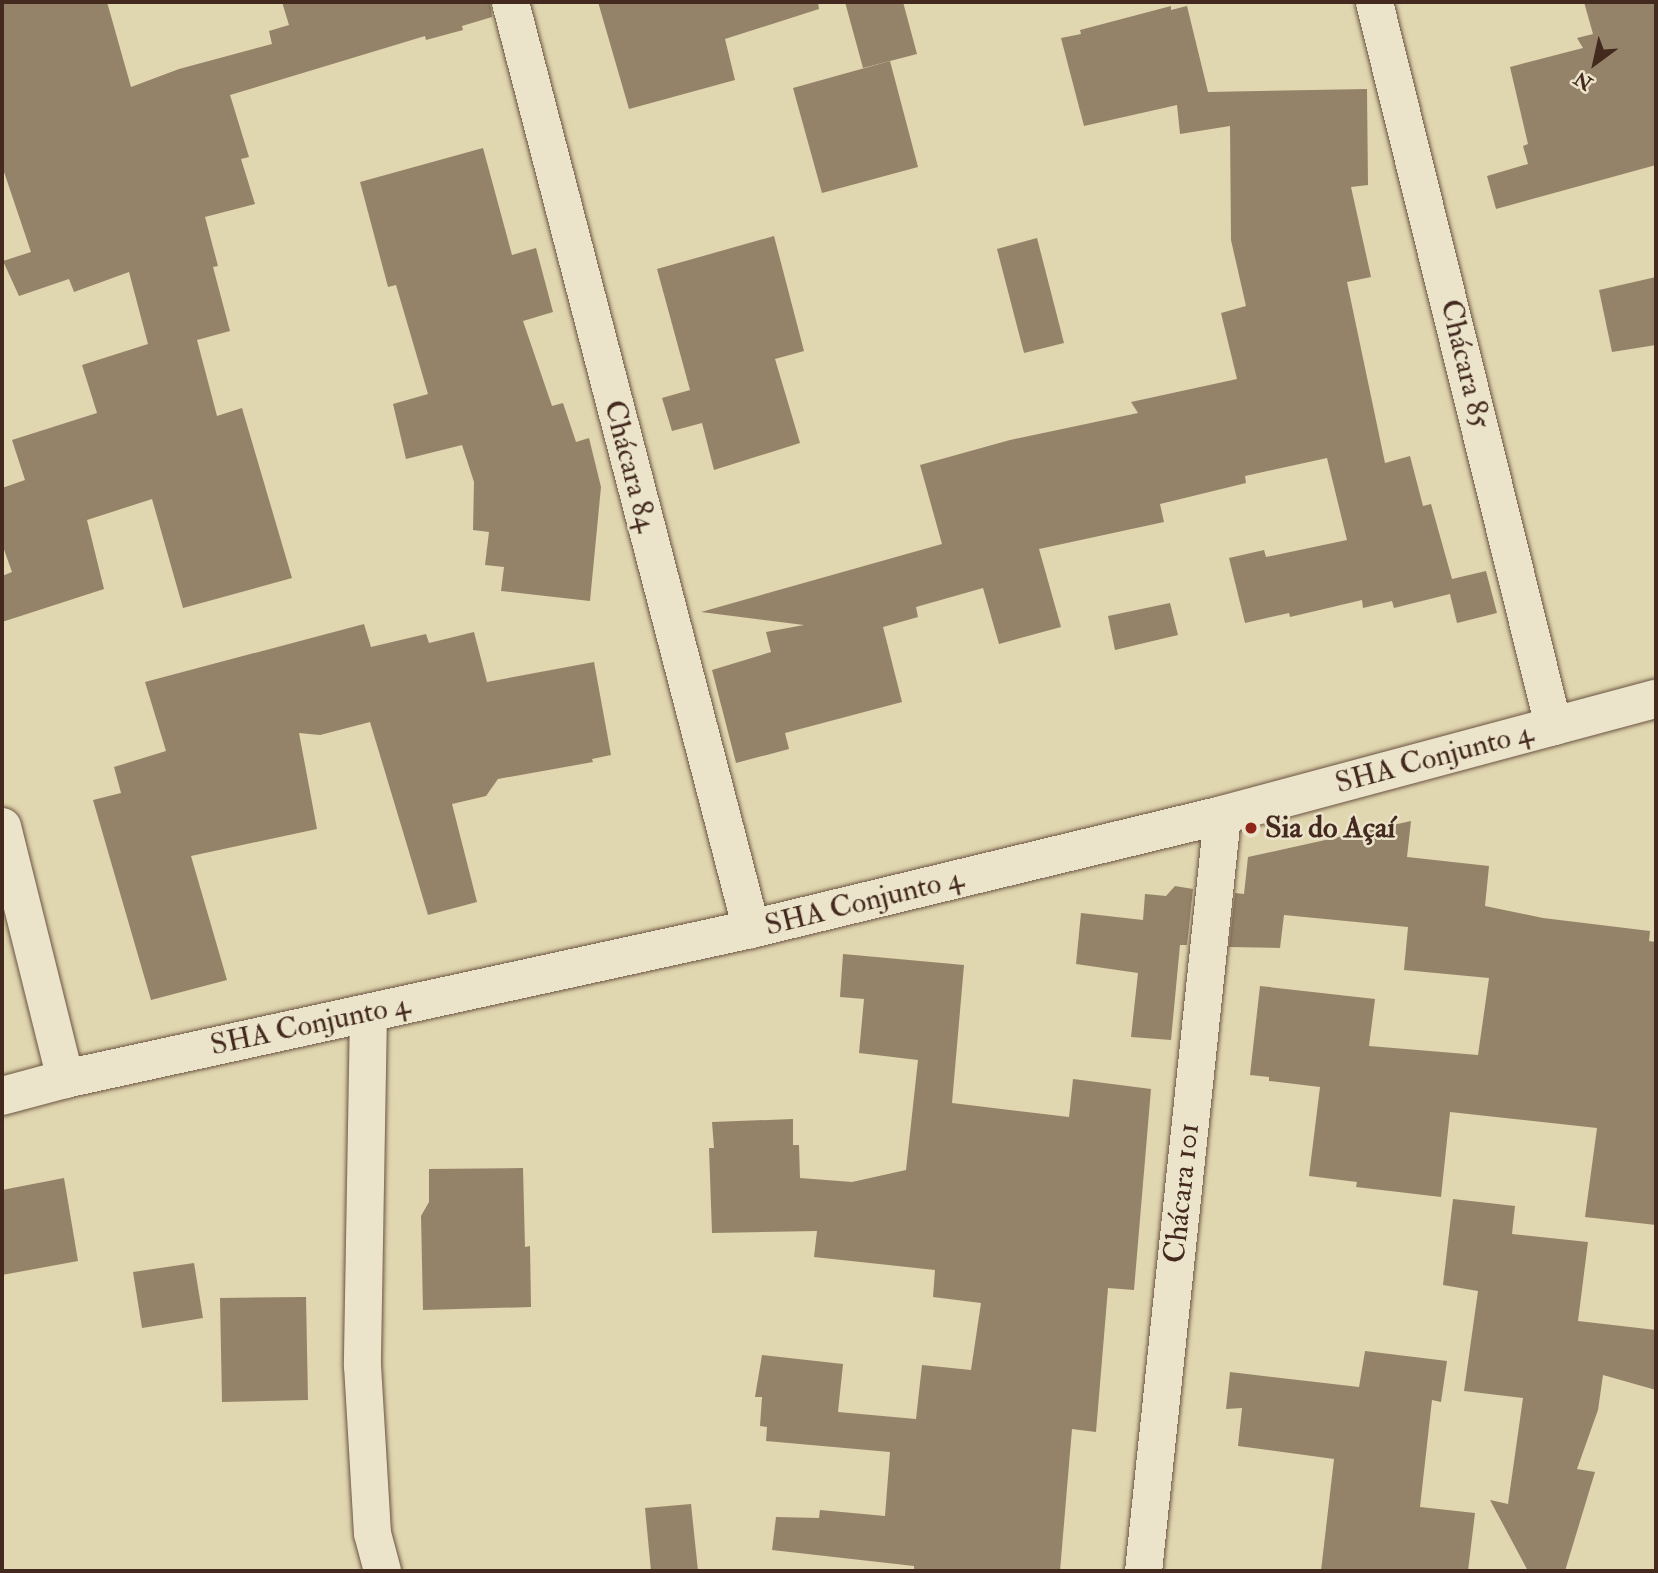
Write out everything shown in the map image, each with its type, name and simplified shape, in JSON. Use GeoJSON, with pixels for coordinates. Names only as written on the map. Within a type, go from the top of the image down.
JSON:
{"type":"FeatureCollection","features":[{"type":"Feature","properties":{"kind":"street","name":"Chácara 84"},"geometry":{"type":"LineString","coordinates":[[510,2],[751,929]]}},
{"type":"Feature","properties":{"kind":"street","name":"Chácara 85"},"geometry":{"type":"LineString","coordinates":[[1374,2],[1553,726]]}},
{"type":"Feature","properties":{"kind":"street","name":"SHA Conjunto 4"},"geometry":{"type":"LineString","coordinates":[[2,1096],[65,1079],[751,929],[1222,815],[1656,699]]}},
{"type":"Feature","properties":{"kind":"street","name":"Chácara 101"},"geometry":{"type":"LineString","coordinates":[[1143,1571],[1222,815]]}},
{"type":"Feature","properties":{"kind":"street"},"geometry":{"type":"LineString","coordinates":[[2,826],[65,1079]]}},
{"type":"Feature","properties":{"kind":"street"},"geometry":{"type":"LineString","coordinates":[[368,1012],[362,1365],[372,1533],[382,1571]]}},
{"type":"Feature","properties":{"kind":"building"},"geometry":{"type":"Polygon","coordinates":[[[2,2],[107,2],[131,87],[179,69],[272,44],[269,31],[289,25],[282,2],[490,2],[492,17],[462,26],[463,30],[426,40],[425,36],[230,95],[249,157],[241,159],[255,204],[205,217],[218,266],[213,267],[230,331],[197,340],[217,416],[242,408],[292,578],[183,608],[152,499],[87,520],[104,589],[2,622],[2,576],[12,572],[2,544],[2,488],[25,480],[12,440],[97,413],[82,365],[148,344],[129,272],[74,292],[69,279],[19,296],[3,261],[31,252],[2,166],[2,2]]]}},
{"type":"Feature","properties":{"kind":"building"},"geometry":{"type":"Polygon","coordinates":[[[598,2],[818,2],[819,9],[725,39],[735,80],[629,109],[598,2]]]}},
{"type":"Feature","properties":{"kind":"building"},"geometry":{"type":"Polygon","coordinates":[[[845,2],[903,2],[917,54],[863,68],[845,2]]]}},
{"type":"Feature","properties":{"kind":"building"},"geometry":{"type":"Polygon","coordinates":[[[1584,2],[1656,2],[1656,165],[1496,209],[1487,176],[1528,164],[1523,146],[1528,144],[1510,67],[1583,48],[1577,38],[1593,34],[1584,2]]]}},
{"type":"Feature","properties":{"kind":"building"},"geometry":{"type":"Polygon","coordinates":[[[1171,6],[1171,10],[1187,6],[1208,92],[1367,89],[1368,185],[1351,187],[1371,277],[1347,282],[1385,463],[1410,456],[1423,506],[1431,504],[1452,579],[1486,571],[1497,613],[1457,623],[1450,594],[1394,608],[1392,601],[1363,608],[1362,600],[1290,617],[1289,613],[1245,623],[1229,558],[1264,550],[1266,557],[1347,540],[1327,458],[1245,476],[1246,483],[1160,504],[1164,522],[1039,549],[1061,627],[999,644],[983,588],[916,607],[918,617],[883,627],[902,702],[785,733],[789,749],[736,763],[712,670],[771,652],[766,632],[804,625],[701,612],[942,544],[920,465],[1010,440],[1138,413],[1131,402],[1237,379],[1221,313],[1246,306],[1231,240],[1230,126],[1180,134],[1177,105],[1084,126],[1061,38],[1081,34],[1080,30],[1171,6]]]}},
{"type":"Feature","properties":{"kind":"building"},"geometry":{"type":"Polygon","coordinates":[[[890,61],[918,167],[822,193],[793,88],[890,61]]]}},
{"type":"Feature","properties":{"kind":"building"},"geometry":{"type":"Polygon","coordinates":[[[483,148],[512,255],[536,248],[553,312],[523,321],[552,406],[563,403],[576,442],[589,438],[601,487],[590,601],[501,591],[504,567],[485,565],[489,532],[473,530],[474,482],[462,445],[406,459],[393,404],[428,394],[396,285],[388,287],[360,182],[483,148]]]}},
{"type":"Feature","properties":{"kind":"building"},"geometry":{"type":"Polygon","coordinates":[[[774,236],[804,351],[775,359],[800,443],[714,470],[702,423],[672,431],[662,398],[690,390],[657,269],[774,236]]]}},
{"type":"Feature","properties":{"kind":"building"},"geometry":{"type":"Polygon","coordinates":[[[1037,238],[1064,343],[1024,353],[997,249],[1037,238]]]}},
{"type":"Feature","properties":{"kind":"building"},"geometry":{"type":"Polygon","coordinates":[[[1656,277],[1656,345],[1612,352],[1599,290],[1656,277]]]}},
{"type":"Feature","properties":{"kind":"building"},"geometry":{"type":"Polygon","coordinates":[[[1170,603],[1178,635],[1115,650],[1108,616],[1170,603]]]}},
{"type":"Feature","properties":{"kind":"building"},"geometry":{"type":"Polygon","coordinates":[[[364,624],[371,647],[426,634],[429,643],[474,632],[487,682],[594,662],[611,755],[592,759],[593,762],[498,779],[486,796],[452,804],[477,902],[428,915],[370,722],[320,735],[299,733],[317,829],[191,856],[227,980],[151,1000],[93,800],[121,793],[114,767],[166,751],[145,682],[364,624]]]}},
{"type":"Feature","properties":{"kind":"building"},"geometry":{"type":"Polygon","coordinates":[[[1411,821],[1407,857],[1489,866],[1485,906],[1543,918],[1650,931],[1649,941],[1656,942],[1656,1225],[1585,1217],[1597,1128],[1450,1112],[1441,1197],[1356,1187],[1357,1182],[1309,1176],[1320,1087],[1269,1081],[1269,1077],[1250,1075],[1260,986],[1375,999],[1369,1046],[1478,1055],[1489,978],[1404,970],[1408,927],[1284,915],[1280,948],[1229,947],[1235,893],[1244,894],[1248,857],[1411,821]]]}},
{"type":"Feature","properties":{"kind":"building"},"geometry":{"type":"Polygon","coordinates":[[[1175,886],[1193,889],[1187,945],[1180,945],[1171,1040],[1131,1037],[1138,973],[1076,964],[1081,913],[1143,920],[1145,894],[1166,896],[1175,886]]]}},
{"type":"Feature","properties":{"kind":"building"},"geometry":{"type":"Polygon","coordinates":[[[843,954],[964,965],[952,1103],[1069,1117],[1073,1079],[1151,1089],[1134,1290],[1108,1288],[1096,1432],[1072,1429],[1060,1571],[914,1571],[914,1566],[772,1550],[776,1517],[819,1518],[820,1510],[885,1516],[890,1452],[766,1441],[767,1427],[760,1426],[762,1397],[755,1397],[762,1355],[843,1364],[838,1412],[916,1419],[922,1365],[971,1370],[981,1303],[933,1297],[935,1270],[814,1257],[817,1231],[712,1233],[709,1148],[714,1148],[712,1122],[793,1119],[793,1145],[799,1145],[800,1178],[852,1182],[906,1170],[918,1060],[859,1053],[864,999],[840,997],[843,954]]]}},
{"type":"Feature","properties":{"kind":"building"},"geometry":{"type":"Polygon","coordinates":[[[523,1168],[525,1247],[530,1246],[531,1307],[423,1310],[421,1216],[429,1202],[429,1169],[523,1168]]]}},
{"type":"Feature","properties":{"kind":"building"},"geometry":{"type":"Polygon","coordinates":[[[64,1178],[78,1261],[2,1275],[2,1190],[64,1178]]]}},
{"type":"Feature","properties":{"kind":"building"},"geometry":{"type":"Polygon","coordinates":[[[1453,1199],[1515,1206],[1512,1234],[1588,1242],[1578,1321],[1656,1330],[1656,1390],[1603,1375],[1598,1410],[1577,1469],[1595,1472],[1565,1571],[1528,1571],[1490,1500],[1508,1504],[1523,1398],[1464,1391],[1478,1291],[1443,1285],[1453,1199]]]}},
{"type":"Feature","properties":{"kind":"building"},"geometry":{"type":"Polygon","coordinates":[[[194,1263],[203,1318],[142,1328],[133,1272],[194,1263]]]}},
{"type":"Feature","properties":{"kind":"building"},"geometry":{"type":"Polygon","coordinates":[[[306,1297],[308,1400],[222,1402],[220,1298],[306,1297]]]}},
{"type":"Feature","properties":{"kind":"building"},"geometry":{"type":"Polygon","coordinates":[[[1365,1351],[1447,1361],[1441,1402],[1432,1400],[1420,1507],[1475,1513],[1468,1571],[1321,1571],[1334,1459],[1238,1446],[1242,1408],[1226,1409],[1230,1372],[1359,1387],[1365,1351]]]}},
{"type":"Feature","properties":{"kind":"building"},"geometry":{"type":"Polygon","coordinates":[[[691,1504],[698,1571],[651,1571],[645,1508],[691,1504]]]}},
{"type":"Feature","properties":{"kind":"place","name":"Sia do Açaí"},"geometry":{"type":"Point","coordinates":[1251,828]}}]}
